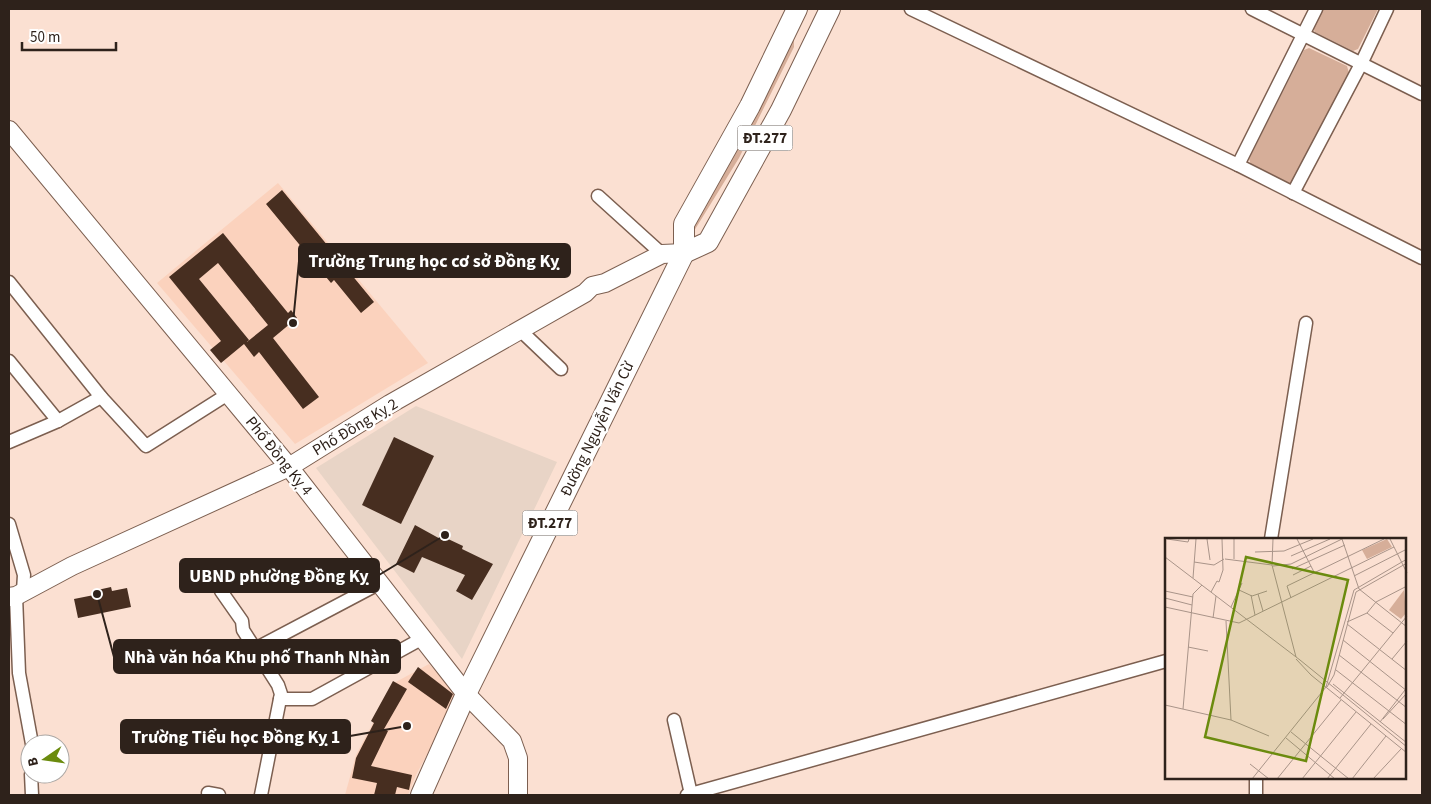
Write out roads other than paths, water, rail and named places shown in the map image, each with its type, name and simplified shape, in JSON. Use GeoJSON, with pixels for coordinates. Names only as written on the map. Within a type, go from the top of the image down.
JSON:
{"type":"FeatureCollection","features":[{"type":"Feature","properties":{"kind":"main road","name":"ĐT.277"},"geometry":{"type":"LineString","coordinates":[[684,253],[708,242],[780,110],[830,9]]}},
{"type":"Feature","properties":{"kind":"main road","name":"Đường Nguyễn Văn Cừ"},"geometry":{"type":"LineString","coordinates":[[421,795],[466,694],[684,253],[684,224],[723,158],[793,11]]}},
{"type":"Feature","properties":{"kind":"street"},"geometry":{"type":"LineString","coordinates":[[911,9],[1238,165],[1422,258]]}},
{"type":"Feature","properties":{"kind":"street"},"geometry":{"type":"LineString","coordinates":[[1252,9],[1422,94]]}},
{"type":"Feature","properties":{"kind":"street"},"geometry":{"type":"LineString","coordinates":[[1238,165],[1316,9]]}},
{"type":"Feature","properties":{"kind":"street"},"geometry":{"type":"LineString","coordinates":[[1294,193],[1388,9]]}},
{"type":"Feature","properties":{"kind":"street","name":"Phố Đồng Kỵ 4"},"geometry":{"type":"LineString","coordinates":[[9,130],[289,467],[466,694],[512,741],[518,758],[518,795]]}},
{"type":"Feature","properties":{"kind":"street"},"geometry":{"type":"LineString","coordinates":[[598,196],[662,254]]}},
{"type":"Feature","properties":{"kind":"street","name":"Phố Đồng Kỵ 2"},"geometry":{"type":"LineString","coordinates":[[16,595],[289,467],[390,404],[585,293],[597,292],[605,283],[662,254],[684,253]]}},
{"type":"Feature","properties":{"kind":"street"},"geometry":{"type":"LineString","coordinates":[[9,282],[100,397],[146,446],[228,394]]}},
{"type":"Feature","properties":{"kind":"street"},"geometry":{"type":"LineString","coordinates":[[1271,538],[1306,323]]}},
{"type":"Feature","properties":{"kind":"street"},"geometry":{"type":"LineString","coordinates":[[520,330],[561,370]]}},
{"type":"Feature","properties":{"kind":"street"},"geometry":{"type":"LineString","coordinates":[[9,361],[58,421]]}},
{"type":"Feature","properties":{"kind":"street"},"geometry":{"type":"LineString","coordinates":[[10,439],[58,421],[100,397]]}},
{"type":"Feature","properties":{"kind":"street"},"geometry":{"type":"LineString","coordinates":[[9,524],[24,575],[16,595],[19,673],[30,734]]}},
{"type":"Feature","properties":{"kind":"street"},"geometry":{"type":"LineString","coordinates":[[255,649],[380,583]]}},
{"type":"Feature","properties":{"kind":"street"},"geometry":{"type":"LineString","coordinates":[[221,592],[242,622],[243,630],[278,685],[280,699],[260,795]]}},
{"type":"Feature","properties":{"kind":"street"},"geometry":{"type":"LineString","coordinates":[[280,699],[312,699],[423,638]]}},
{"type":"Feature","properties":{"kind":"street"},"geometry":{"type":"LineString","coordinates":[[674,720],[689,795],[1165,661]]}},
{"type":"Feature","properties":{"kind":"street"},"geometry":{"type":"LineString","coordinates":[[1256,779],[1256,795]]}},
{"type":"Feature","properties":{"kind":"place","name":"Trường Trung học cơ sở Đồng Kỵ"},"geometry":{"type":"Point","coordinates":[293,323]}},
{"type":"Feature","properties":{"kind":"place","name":"UBND phường Đồng Kỵ"},"geometry":{"type":"Point","coordinates":[445,535]}},
{"type":"Feature","properties":{"kind":"place","name":"Nhà văn hóa Khu phố Thanh Nhàn"},"geometry":{"type":"Point","coordinates":[97,594]}},
{"type":"Feature","properties":{"kind":"place","name":"Trường Tiểu học Đồng Kỵ 1"},"geometry":{"type":"Point","coordinates":[407,726]}}]}
